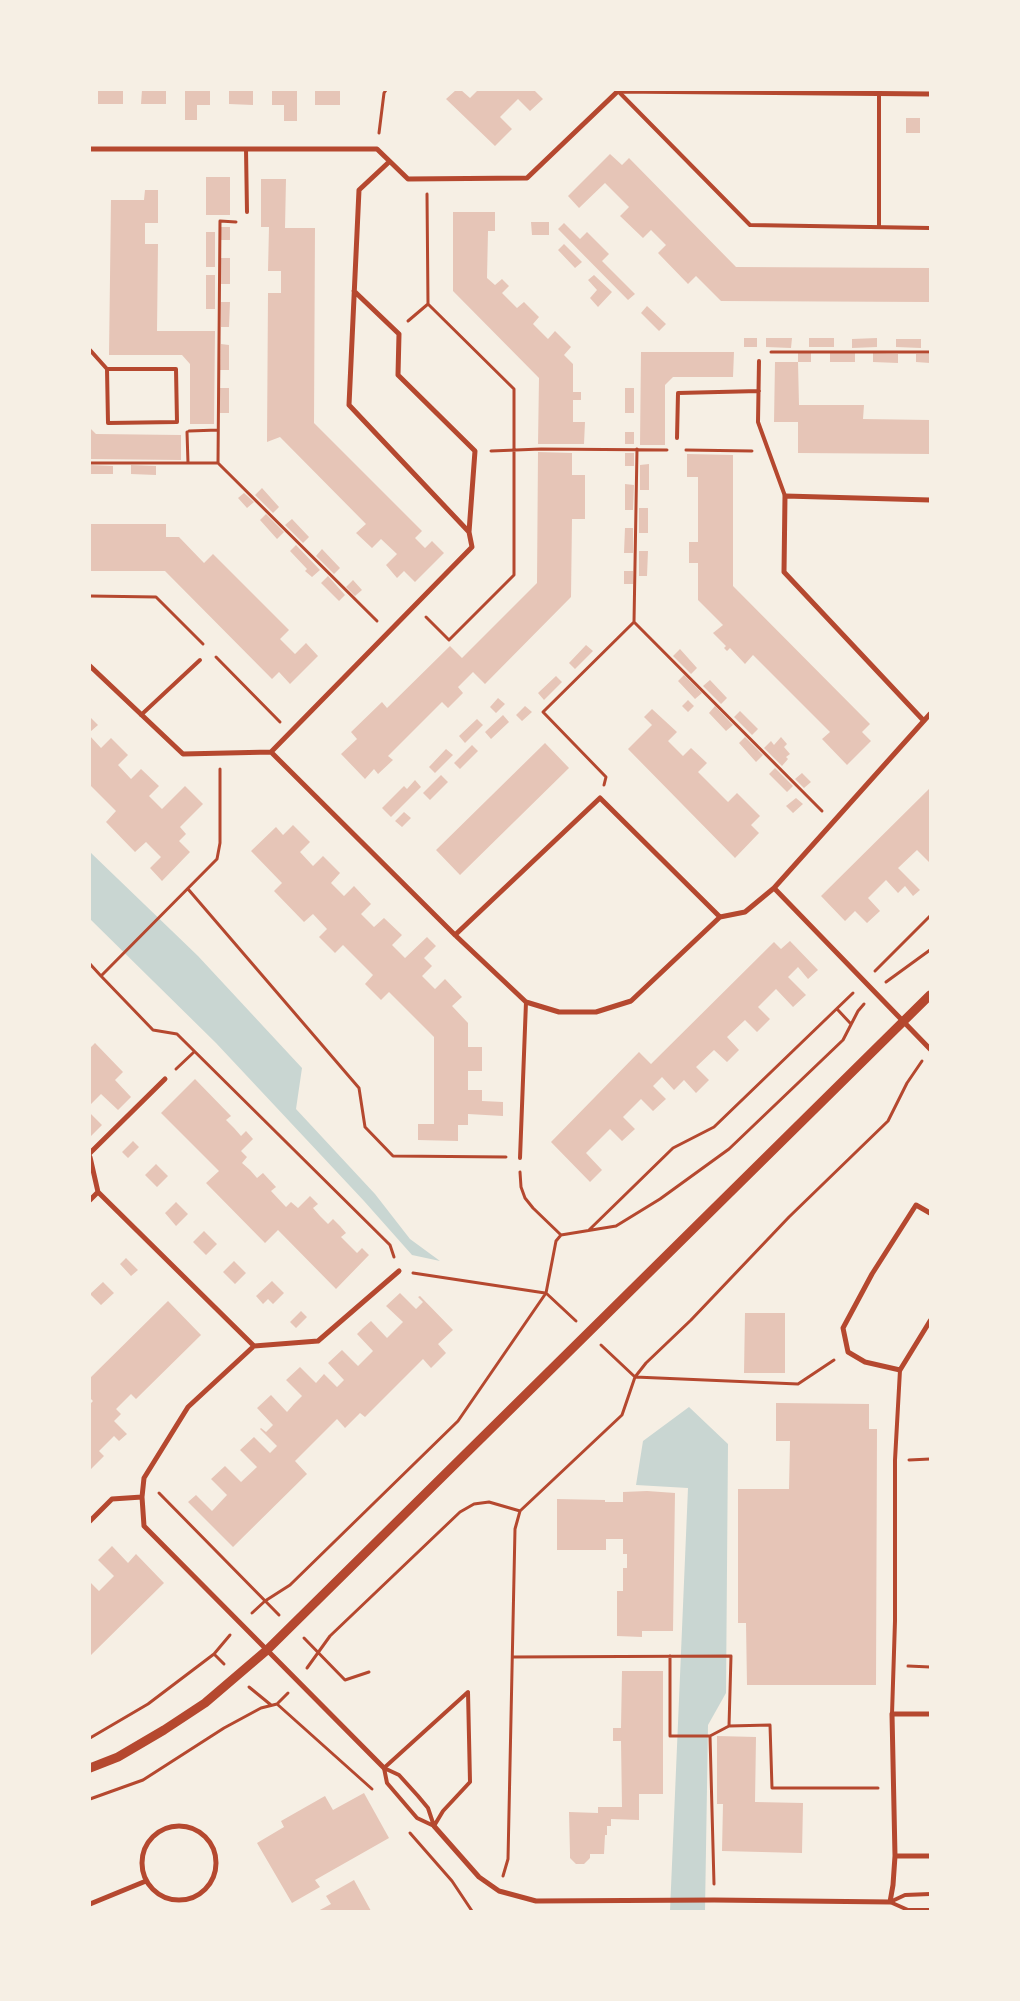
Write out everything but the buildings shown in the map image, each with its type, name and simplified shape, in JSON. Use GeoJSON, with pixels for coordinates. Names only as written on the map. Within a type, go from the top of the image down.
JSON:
{"type":"FeatureCollection","features":[{"type":"Feature","properties":{"kind":"street"},"geometry":{"type":"LineString","coordinates":[[90,149],[377,149],[408,179],[527,178],[618,91],[930,94]]}},
{"type":"Feature","properties":{"kind":"street"},"geometry":{"type":"LineString","coordinates":[[389,162],[359,190],[349,405],[469,532]]}},
{"type":"Feature","properties":{"kind":"street"},"geometry":{"type":"LineString","coordinates":[[90,666],[183,754],[271,752],[472,547],[469,532],[475,451],[398,375],[399,334],[354,291]]}},
{"type":"Feature","properties":{"kind":"street"},"geometry":{"type":"LineString","coordinates":[[924,721],[784,572],[785,496],[930,500]]}},
{"type":"Feature","properties":{"kind":"street"},"geometry":{"type":"LineString","coordinates":[[271,752],[455,935],[526,1002],[558,1012],[596,1012],[632,1001],[720,917],[745,912],[774,888],[930,714]]}},
{"type":"Feature","properties":{"kind":"street"},"geometry":{"type":"LineString","coordinates":[[455,935],[600,798],[720,917]]}},
{"type":"Feature","properties":{"kind":"street"},"geometry":{"type":"LineString","coordinates":[[774,888],[876,991],[930,1049]]}},
{"type":"Feature","properties":{"kind":"street"},"geometry":{"type":"LineString","coordinates":[[90,1768],[118,1757],[205,1703],[267,1650],[930,995]]}},
{"type":"Feature","properties":{"kind":"street"},"geometry":{"type":"LineString","coordinates":[[90,1153],[165,1079]]}},
{"type":"Feature","properties":{"kind":"street"},"geometry":{"type":"LineString","coordinates":[[90,1157],[98,1192],[254,1346]]}},
{"type":"Feature","properties":{"kind":"street"},"geometry":{"type":"LineString","coordinates":[[90,1200],[98,1192]]}},
{"type":"Feature","properties":{"kind":"street"},"geometry":{"type":"LineString","coordinates":[[930,1213],[916,1205],[872,1274],[842,1328],[848,1352],[865,1362],[900,1370],[930,1321]]}},
{"type":"Feature","properties":{"kind":"street"},"geometry":{"type":"LineString","coordinates":[[384,1768],[144,1526],[142,1497],[144,1478],[188,1407],[254,1346],[318,1341],[399,1271]]}},
{"type":"Feature","properties":{"kind":"street"},"geometry":{"type":"LineString","coordinates":[[90,1521],[112,1499],[142,1497]]}},
{"type":"Feature","properties":{"kind":"street"},"geometry":{"type":"LineString","coordinates":[[434,1826],[479,1877],[498,1891],[536,1901],[890,1902],[895,1856],[892,1714],[930,1714]]}},
{"type":"Feature","properties":{"kind":"street"},"geometry":{"type":"LineString","coordinates":[[188,1826],[200,1831],[215,1850],[217,1863],[212,1880],[200,1894],[189,1899],[176,1901],[164,1898],[154,1891],[146,1881],[142,1869],[142,1857],[146,1845],[153,1836],[164,1829],[188,1826]]}},
{"type":"Feature","properties":{"kind":"street"},"geometry":{"type":"LineString","coordinates":[[895,1856],[930,1856]]}},
{"type":"Feature","properties":{"kind":"street"},"geometry":{"type":"LineString","coordinates":[[90,1911],[90,1905],[146,1881]]}},
{"type":"Feature","properties":{"kind":"lane"},"geometry":{"type":"LineString","coordinates":[[618,91],[750,225],[930,228]]}},
{"type":"Feature","properties":{"kind":"lane"},"geometry":{"type":"LineString","coordinates":[[879,93],[879,226]]}},
{"type":"Feature","properties":{"kind":"lane"},"geometry":{"type":"LineString","coordinates":[[246,149],[246,212]]}},
{"type":"Feature","properties":{"kind":"lane"},"geometry":{"type":"LineString","coordinates":[[90,350],[107,369],[108,423],[177,422],[176,369],[107,369]]}},
{"type":"Feature","properties":{"kind":"lane"},"geometry":{"type":"LineString","coordinates":[[759,360],[758,422],[785,496]]}},
{"type":"Feature","properties":{"kind":"lane"},"geometry":{"type":"LineString","coordinates":[[677,438],[678,393],[759,391]]}},
{"type":"Feature","properties":{"kind":"lane"},"geometry":{"type":"LineString","coordinates":[[141,715],[200,660]]}},
{"type":"Feature","properties":{"kind":"lane"},"geometry":{"type":"LineString","coordinates":[[520,1158],[526,1002]]}},
{"type":"Feature","properties":{"kind":"lane"},"geometry":{"type":"LineString","coordinates":[[892,1714],[896,1460],[900,1370]]}},
{"type":"Feature","properties":{"kind":"lane"},"geometry":{"type":"LineString","coordinates":[[384,1768],[468,1692],[470,1782],[443,1810],[434,1826]]}},
{"type":"Feature","properties":{"kind":"lane"},"geometry":{"type":"LineString","coordinates":[[384,1768],[387,1783],[418,1818],[434,1826]]}},
{"type":"Feature","properties":{"kind":"lane"},"geometry":{"type":"LineString","coordinates":[[384,1768],[399,1775],[418,1796],[428,1808],[434,1826]]}},
{"type":"Feature","properties":{"kind":"lane"},"geometry":{"type":"LineString","coordinates":[[890,1902],[905,1895],[930,1894]]}},
{"type":"Feature","properties":{"kind":"lane"},"geometry":{"type":"LineString","coordinates":[[890,1902],[908,1910],[930,1910]]}},
{"type":"Feature","properties":{"kind":"path"},"geometry":{"type":"LineString","coordinates":[[377,149],[384,93],[386,90]]}},
{"type":"Feature","properties":{"kind":"path"},"geometry":{"type":"LineString","coordinates":[[218,463],[220,221],[246,222],[246,212]]}},
{"type":"Feature","properties":{"kind":"path"},"geometry":{"type":"LineString","coordinates":[[397,331],[428,304]]}},
{"type":"Feature","properties":{"kind":"path"},"geometry":{"type":"LineString","coordinates":[[759,360],[763,352],[930,352]]}},
{"type":"Feature","properties":{"kind":"path"},"geometry":{"type":"LineString","coordinates":[[177,422],[187,431],[218,430]]}},
{"type":"Feature","properties":{"kind":"path"},"geometry":{"type":"LineString","coordinates":[[187,431],[188,463]]}},
{"type":"Feature","properties":{"kind":"path"},"geometry":{"type":"LineString","coordinates":[[475,451],[541,449],[669,450]]}},
{"type":"Feature","properties":{"kind":"path"},"geometry":{"type":"LineString","coordinates":[[600,798],[606,777],[543,712],[634,622],[637,450]]}},
{"type":"Feature","properties":{"kind":"path"},"geometry":{"type":"LineString","coordinates":[[677,450],[768,451]]}},
{"type":"Feature","properties":{"kind":"path"},"geometry":{"type":"LineString","coordinates":[[90,463],[218,463],[389,632]]}},
{"type":"Feature","properties":{"kind":"path"},"geometry":{"type":"LineString","coordinates":[[634,622],[834,822]]}},
{"type":"Feature","properties":{"kind":"path"},"geometry":{"type":"LineString","coordinates":[[101,976],[217,859],[220,843],[221,753]]}},
{"type":"Feature","properties":{"kind":"path"},"geometry":{"type":"LineString","coordinates":[[188,889],[358,1088],[365,1126],[393,1156],[520,1158],[521,1187],[525,1198],[560,1235]]}},
{"type":"Feature","properties":{"kind":"path"},"geometry":{"type":"LineString","coordinates":[[589,1230],[673,1148],[714,1126],[866,981],[930,916]]}},
{"type":"Feature","properties":{"kind":"path"},"geometry":{"type":"LineString","coordinates":[[90,1738],[156,1699],[214,1654],[240,1624],[265,1601],[290,1585],[458,1421],[546,1293],[556,1241],[560,1235],[616,1226],[660,1199],[729,1149],[843,1040],[858,1011],[876,991],[930,950]]}},
{"type":"Feature","properties":{"kind":"path"},"geometry":{"type":"LineString","coordinates":[[90,964],[154,1030],[177,1034],[390,1245],[399,1271],[546,1293]]}},
{"type":"Feature","properties":{"kind":"path"},"geometry":{"type":"LineString","coordinates":[[837,1008],[852,1024]]}},
{"type":"Feature","properties":{"kind":"path"},"geometry":{"type":"LineString","coordinates":[[165,1079],[194,1052]]}},
{"type":"Feature","properties":{"kind":"path"},"geometry":{"type":"LineString","coordinates":[[498,1891],[508,1858],[515,1529],[520,1511],[622,1415],[635,1377],[646,1363],[691,1320],[789,1217],[888,1121],[906,1083],[924,1059]]}},
{"type":"Feature","properties":{"kind":"path"},"geometry":{"type":"LineString","coordinates":[[635,1377],[798,1384],[848,1352]]}},
{"type":"Feature","properties":{"kind":"path"},"geometry":{"type":"LineString","coordinates":[[144,1478],[345,1680],[369,1672]]}},
{"type":"Feature","properties":{"kind":"path"},"geometry":{"type":"LineString","coordinates":[[90,1799],[143,1780],[224,1728],[262,1708],[277,1704],[298,1681],[330,1636],[460,1512],[474,1504],[489,1502],[520,1511]]}},
{"type":"Feature","properties":{"kind":"path"},"geometry":{"type":"LineString","coordinates":[[670,1656],[670,1736],[710,1736],[729,1726],[770,1724],[772,1788],[893,1788]]}},
{"type":"Feature","properties":{"kind":"path"},"geometry":{"type":"LineString","coordinates":[[513,1657],[731,1656],[729,1726]]}},
{"type":"Feature","properties":{"kind":"path"},"geometry":{"type":"LineString","coordinates":[[893,1665],[930,1667]]}},
{"type":"Feature","properties":{"kind":"path"},"geometry":{"type":"LineString","coordinates":[[277,1704],[365,1781],[377,1794]]}},
{"type":"Feature","properties":{"kind":"path"},"geometry":{"type":"LineString","coordinates":[[710,1736],[712,1900]]}},
{"type":"Feature","properties":{"kind":"path"},"geometry":{"type":"LineString","coordinates":[[408,1830],[452,1881],[472,1911]]}},
{"type":"Feature","properties":{"kind":"shaded area"},"geometry":{"type":"Polygon","coordinates":[[[90,852],[198,956],[302,1068],[296,1109],[375,1194],[410,1239],[440,1261],[412,1255],[216,1043],[90,919],[90,852]]]}},
{"type":"Feature","properties":{"kind":"shaded area"},"geometry":{"type":"Polygon","coordinates":[[[689,1407],[728,1444],[726,1693],[708,1725],[705,1911],[670,1911],[688,1488],[636,1485],[643,1441],[689,1407]]]}}]}
